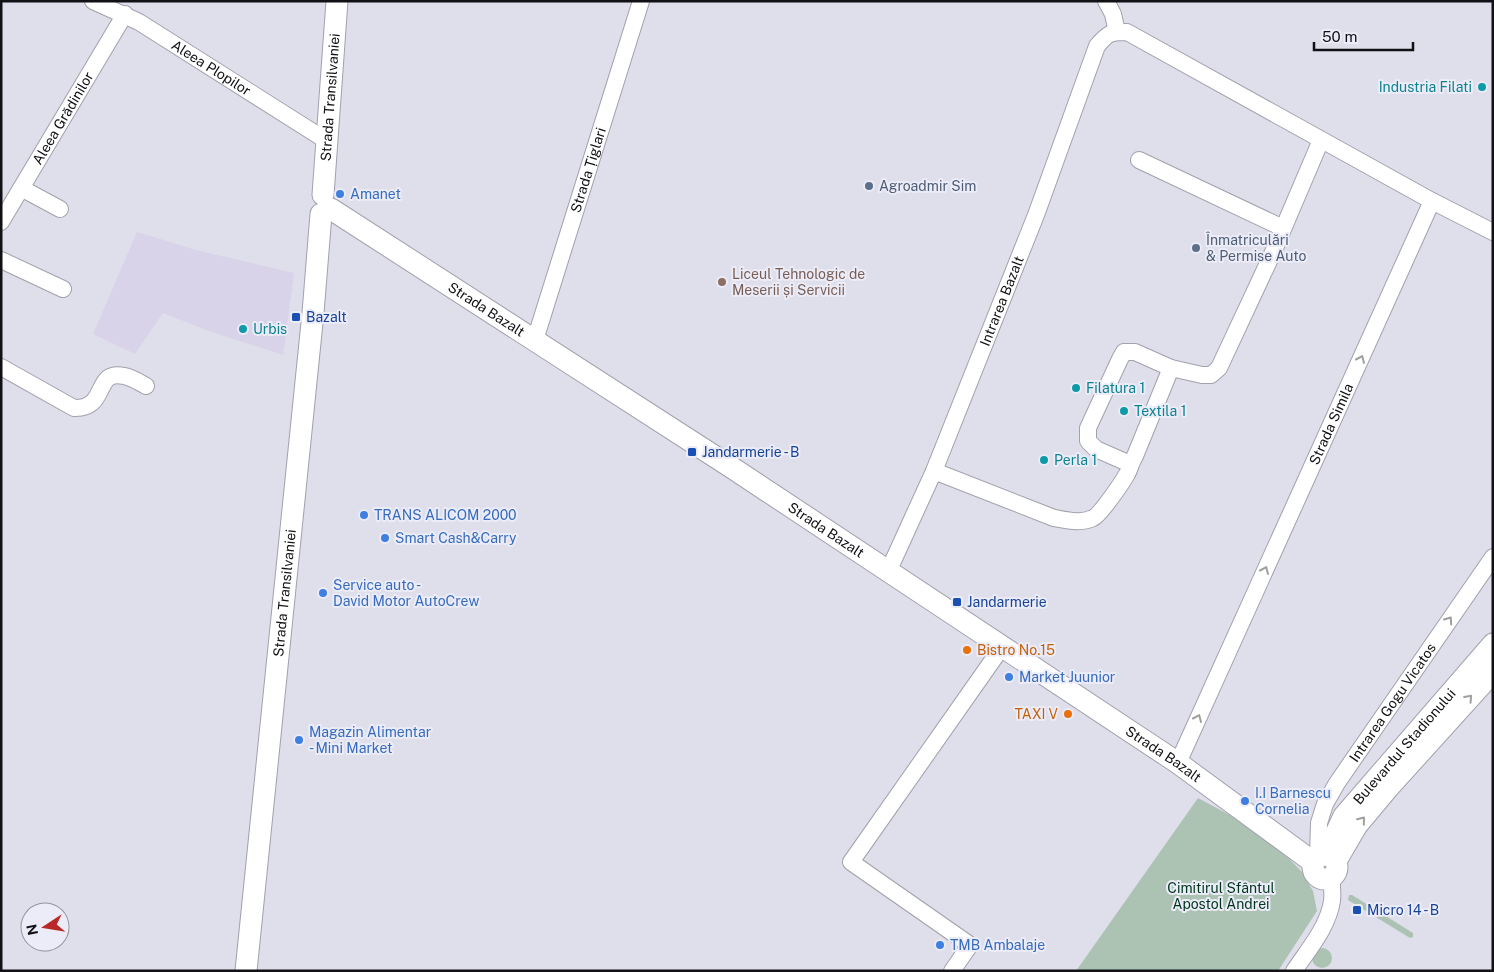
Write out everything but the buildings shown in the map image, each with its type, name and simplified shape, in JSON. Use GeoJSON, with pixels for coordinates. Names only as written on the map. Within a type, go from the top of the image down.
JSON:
{"type":"FeatureCollection","features":[{"type":"Feature","properties":{"kind":"main road","name":"Strada Transilvaniei"},"geometry":{"type":"LineString","coordinates":[[246,971],[325,206],[327,141],[337,1]]}},
{"type":"Feature","properties":{"kind":"main road","name":"Strada Bazalt"},"geometry":{"type":"LineString","coordinates":[[325,206],[731,467],[1178,763],[1324,865]]}},
{"type":"Feature","properties":{"kind":"main road","name":"Bulevardul Stadionului"},"geometry":{"type":"LineString","coordinates":[[1324,865],[1344,816],[1493,644]]}},
{"type":"Feature","properties":{"kind":"main road","name":"Bulevardul Stadionului"},"geometry":{"type":"LineString","coordinates":[[1324,865],[1363,818],[1493,672]]}},
{"type":"Feature","properties":{"kind":"street","name":"Aleea Plopilor"},"geometry":{"type":"LineString","coordinates":[[93,1],[125,14],[327,141]]}},
{"type":"Feature","properties":{"kind":"street","name":"Strada Țiglari"},"geometry":{"type":"LineString","coordinates":[[535,340],[640,1]]}},
{"type":"Feature","properties":{"kind":"street"},"geometry":{"type":"LineString","coordinates":[[1106,1],[1113,14],[1115,32],[1127,32],[1320,140],[1493,232]]}},
{"type":"Feature","properties":{"kind":"street","name":"Aleea Grădinilor"},"geometry":{"type":"LineString","coordinates":[[1,222],[125,14]]}},
{"type":"Feature","properties":{"kind":"street","name":"Intrarea Bazalt"},"geometry":{"type":"LineString","coordinates":[[888,572],[934,471],[1036,215],[1097,46],[1105,36],[1115,32]]}},
{"type":"Feature","properties":{"kind":"street"},"geometry":{"type":"LineString","coordinates":[[1130,464],[1096,449],[1088,441],[1088,428],[1124,352],[1135,352],[1171,368],[1207,375],[1211,375],[1219,368],[1283,228],[1320,140]]}},
{"type":"Feature","properties":{"kind":"street"},"geometry":{"type":"LineString","coordinates":[[1139,160],[1283,228]]}},
{"type":"Feature","properties":{"kind":"street"},"geometry":{"type":"LineString","coordinates":[[20,188],[60,209]]}},
{"type":"Feature","properties":{"kind":"street","name":"Strada Simila"},"geometry":{"type":"LineString","coordinates":[[1178,763],[1432,201]]}},
{"type":"Feature","properties":{"kind":"street"},"geometry":{"type":"LineString","coordinates":[[1,260],[63,289]]}},
{"type":"Feature","properties":{"kind":"street"},"geometry":{"type":"LineString","coordinates":[[1,367],[74,408],[84,408],[96,400],[106,378],[124,376],[146,386]]}},
{"type":"Feature","properties":{"kind":"street"},"geometry":{"type":"LineString","coordinates":[[934,471],[1054,518],[1074,522],[1094,518],[1128,473],[1130,464],[1171,368]]}},
{"type":"Feature","properties":{"kind":"street","name":"Intrarea Gogu Vicatos"},"geometry":{"type":"LineString","coordinates":[[1294,971],[1320,933],[1330,911],[1319,823],[1325,804],[1493,557]]}},
{"type":"Feature","properties":{"kind":"street"},"geometry":{"type":"LineString","coordinates":[[952,971],[970,945],[851,862],[1002,647]]}},
{"type":"Feature","properties":{"kind":"shaded area"},"geometry":{"type":"Polygon","coordinates":[[[137,232],[200,251],[294,273],[283,355],[209,331],[163,313],[135,354],[93,334],[137,232]]]}},
{"type":"Feature","properties":{"kind":"green space","name":"Cimitirul Sfântul Apostol Andrei"},"geometry":{"type":"Polygon","coordinates":[[[1198,798],[1265,834],[1302,872],[1313,891],[1317,911],[1278,971],[1076,971],[1198,798]]]}},
{"type":"Feature","properties":{"kind":"green space"},"geometry":{"type":"Polygon","coordinates":[[[1349,895],[1352,895],[1413,933],[1413,937],[1410,938],[1348,900],[1349,895]]]}},
{"type":"Feature","properties":{"kind":"green space"},"geometry":{"type":"Polygon","coordinates":[[[1322,948],[1329,951],[1332,958],[1329,965],[1322,968],[1315,965],[1312,958],[1315,951],[1322,948]]]}},
{"type":"Feature","properties":{"kind":"place","name":"Industria Filati"},"geometry":{"type":"Point","coordinates":[1482,87]}},
{"type":"Feature","properties":{"kind":"place","name":"Agroadmir Sim"},"geometry":{"type":"Point","coordinates":[869,186]}},
{"type":"Feature","properties":{"kind":"place","name":"Amanet"},"geometry":{"type":"Point","coordinates":[340,194]}},
{"type":"Feature","properties":{"kind":"place","name":"Înmatriculări & Permise Auto"},"geometry":{"type":"Point","coordinates":[1196,248]}},
{"type":"Feature","properties":{"kind":"place","name":"Liceul Tehnologic de Meserii și Servicii"},"geometry":{"type":"Point","coordinates":[722,282]}},
{"type":"Feature","properties":{"kind":"place","name":"Bazalt"},"geometry":{"type":"Point","coordinates":[296,317]}},
{"type":"Feature","properties":{"kind":"place","name":"Urbis"},"geometry":{"type":"Point","coordinates":[243,329]}},
{"type":"Feature","properties":{"kind":"place","name":"Filatura 1"},"geometry":{"type":"Point","coordinates":[1076,388]}},
{"type":"Feature","properties":{"kind":"place","name":"Textila 1"},"geometry":{"type":"Point","coordinates":[1124,411]}},
{"type":"Feature","properties":{"kind":"place","name":"Jandarmerie - B"},"geometry":{"type":"Point","coordinates":[692,452]}},
{"type":"Feature","properties":{"kind":"place","name":"Perla 1"},"geometry":{"type":"Point","coordinates":[1044,460]}},
{"type":"Feature","properties":{"kind":"place","name":"TRANS ALICOM 2000"},"geometry":{"type":"Point","coordinates":[364,515]}},
{"type":"Feature","properties":{"kind":"place","name":"Smart Cash&Carry"},"geometry":{"type":"Point","coordinates":[385,538]}},
{"type":"Feature","properties":{"kind":"place","name":"Service auto - David Motor AutoCrew"},"geometry":{"type":"Point","coordinates":[323,593]}},
{"type":"Feature","properties":{"kind":"place","name":"Jandarmerie"},"geometry":{"type":"Point","coordinates":[957,602]}},
{"type":"Feature","properties":{"kind":"place","name":"Bistro No.15"},"geometry":{"type":"Point","coordinates":[967,650]}},
{"type":"Feature","properties":{"kind":"place","name":"Market Juunior"},"geometry":{"type":"Point","coordinates":[1009,677]}},
{"type":"Feature","properties":{"kind":"place","name":"TAXI V"},"geometry":{"type":"Point","coordinates":[1068,714]}},
{"type":"Feature","properties":{"kind":"place","name":"Magazin Alimentar - Mini Market"},"geometry":{"type":"Point","coordinates":[299,740]}},
{"type":"Feature","properties":{"kind":"place","name":"I.I Barnescu Cornelia"},"geometry":{"type":"Point","coordinates":[1245,801]}},
{"type":"Feature","properties":{"kind":"place","name":"Micro 14 - B"},"geometry":{"type":"Point","coordinates":[1357,910]}},
{"type":"Feature","properties":{"kind":"place","name":"TMB Ambalaje"},"geometry":{"type":"Point","coordinates":[940,945]}}]}
